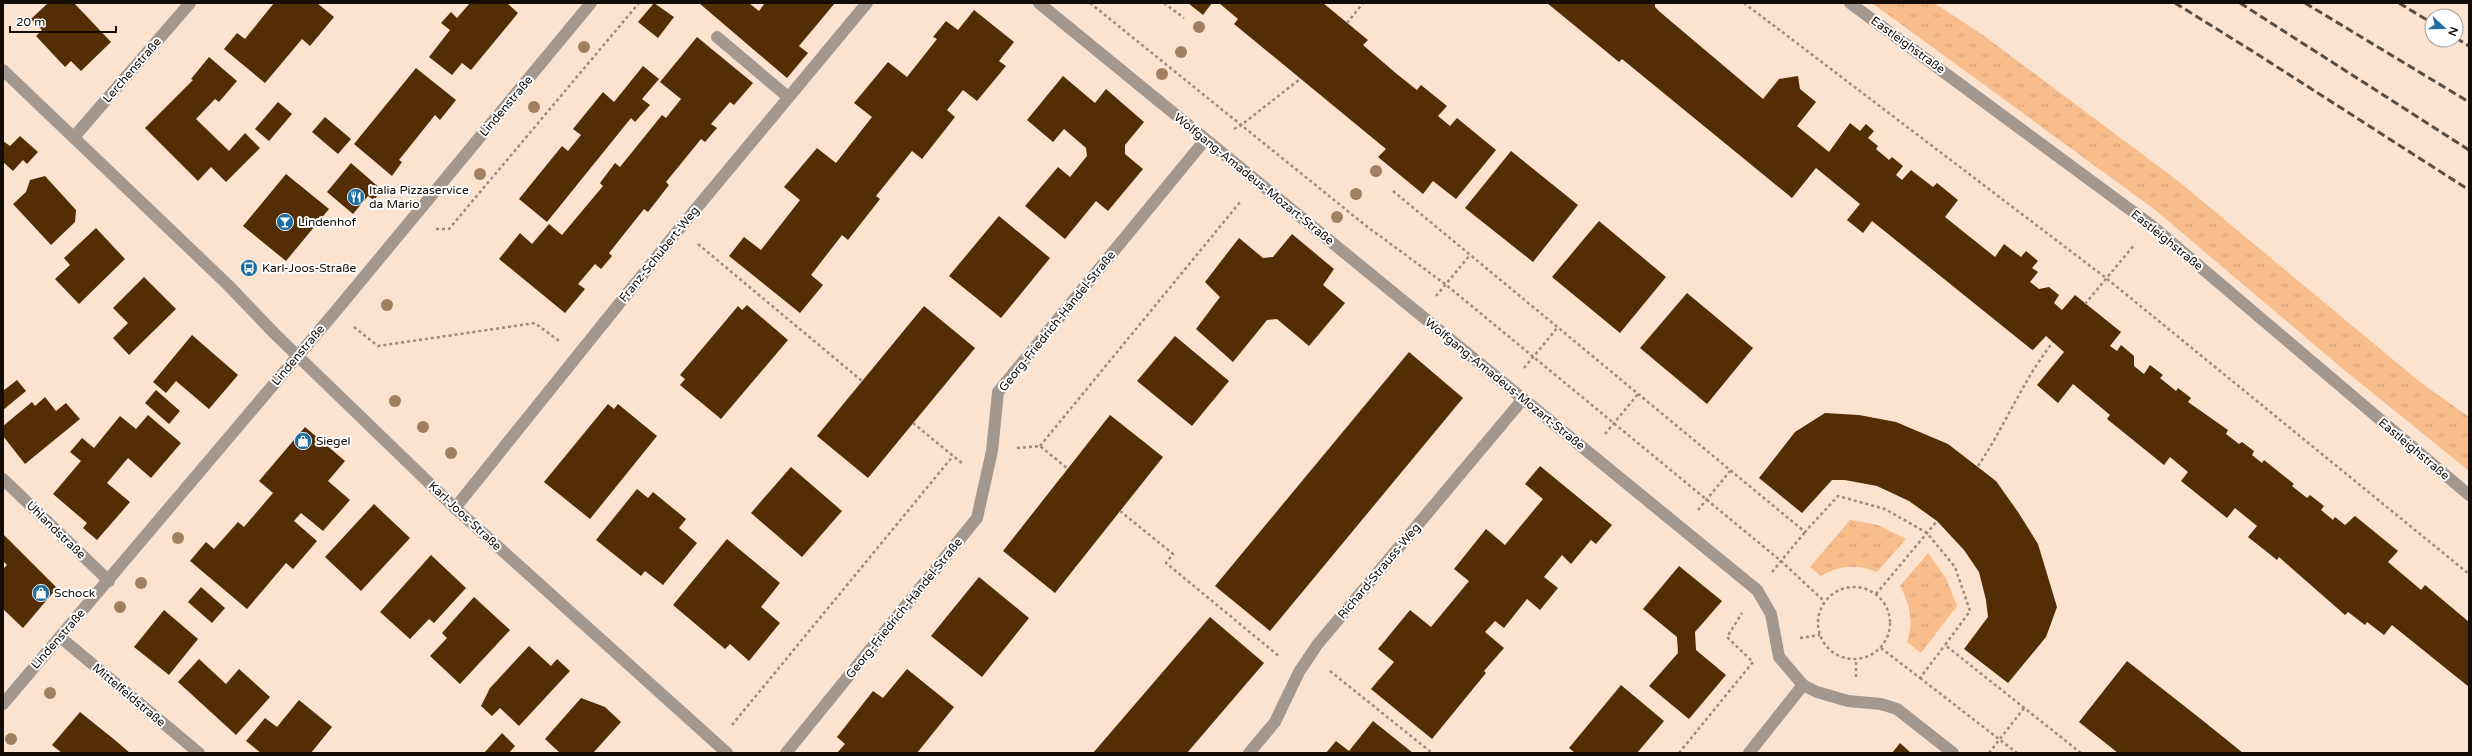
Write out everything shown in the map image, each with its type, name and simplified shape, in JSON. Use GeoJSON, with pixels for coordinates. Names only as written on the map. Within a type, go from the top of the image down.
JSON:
{"type":"FeatureCollection","features":[{"type":"Feature","properties":{"kind":"street","name":"Lerchenstraße"},"geometry":{"type":"LineString","coordinates":[[74,137],[190,3]]}},
{"type":"Feature","properties":{"kind":"street","name":"Lindenstraße"},"geometry":{"type":"LineString","coordinates":[[3,704],[109,581],[298,356],[591,3]]}},
{"type":"Feature","properties":{"kind":"street","name":"Franz-Schubert-Weg"},"geometry":{"type":"LineString","coordinates":[[455,508],[577,354],[866,3]]}},
{"type":"Feature","properties":{"kind":"street","name":"Wolfgang-Amadeus-Mozart-Straße"},"geometry":{"type":"LineString","coordinates":[[1039,3],[1757,590],[1770,614],[1779,657],[1803,685],[1817,692],[1848,701],[1881,704],[1897,709],[1953,753]]}},
{"type":"Feature","properties":{"kind":"street","name":"Eastleighstraße"},"geometry":{"type":"LineString","coordinates":[[1850,3],[2151,225],[2469,495]]}},
{"type":"Feature","properties":{"kind":"street"},"geometry":{"type":"LineString","coordinates":[[717,37],[788,97]]}},
{"type":"Feature","properties":{"kind":"street","name":"Karl-Joos-Straße"},"geometry":{"type":"LineString","coordinates":[[3,70],[227,284],[298,356],[455,508],[727,753]]}},
{"type":"Feature","properties":{"kind":"street","name":"Georg-Friedrich-Händel-Straße"},"geometry":{"type":"LineString","coordinates":[[786,753],[977,518],[992,451],[998,392],[1205,140]]}},
{"type":"Feature","properties":{"kind":"street","name":"Richard-Strauss-Weg"},"geometry":{"type":"LineString","coordinates":[[1249,753],[1275,722],[1299,672],[1322,639],[1523,399]]}},
{"type":"Feature","properties":{"kind":"street","name":"Uhlandstraße"},"geometry":{"type":"LineString","coordinates":[[3,479],[109,581]]}},
{"type":"Feature","properties":{"kind":"street","name":"Mittelfeldstraße"},"geometry":{"type":"LineString","coordinates":[[60,637],[199,753]]}},
{"type":"Feature","properties":{"kind":"street"},"geometry":{"type":"LineString","coordinates":[[1749,753],[1803,685]]}},
{"type":"Feature","properties":{"kind":"path"},"geometry":{"type":"LineString","coordinates":[[449,229],[639,3]]}},
{"type":"Feature","properties":{"kind":"path"},"geometry":{"type":"LineString","coordinates":[[1090,3],[1240,126],[1365,225],[1445,284],[1781,561],[1824,601]]}},
{"type":"Feature","properties":{"kind":"path"},"geometry":{"type":"LineString","coordinates":[[1164,3],[1184,18]]}},
{"type":"Feature","properties":{"kind":"path"},"geometry":{"type":"LineString","coordinates":[[1347,24],[1363,3]]}},
{"type":"Feature","properties":{"kind":"path"},"geometry":{"type":"LineString","coordinates":[[1744,3],[2106,278],[2469,574]]}},
{"type":"Feature","properties":{"kind":"path"},"geometry":{"type":"LineString","coordinates":[[1205,140],[1240,126],[1300,79]]}},
{"type":"Feature","properties":{"kind":"path"},"geometry":{"type":"LineString","coordinates":[[992,451],[1040,446],[1257,181]]}},
{"type":"Feature","properties":{"kind":"path"},"geometry":{"type":"LineString","coordinates":[[1393,191],[1805,532]]}},
{"type":"Feature","properties":{"kind":"path"},"geometry":{"type":"LineString","coordinates":[[2085,304],[2151,225]]}},
{"type":"Feature","properties":{"kind":"path"},"geometry":{"type":"LineString","coordinates":[[680,228],[862,381]]}},
{"type":"Feature","properties":{"kind":"path"},"geometry":{"type":"LineString","coordinates":[[1420,314],[1470,255]]}},
{"type":"Feature","properties":{"kind":"path"},"geometry":{"type":"LineString","coordinates":[[378,346],[535,323],[577,354]]}},
{"type":"Feature","properties":{"kind":"path"},"geometry":{"type":"LineString","coordinates":[[1508,387],[1558,327]]}},
{"type":"Feature","properties":{"kind":"path"},"geometry":{"type":"LineString","coordinates":[[1978,466],[1997,438],[2041,357],[2053,342]]}},
{"type":"Feature","properties":{"kind":"path"},"geometry":{"type":"LineString","coordinates":[[1590,453],[1638,394]]}},
{"type":"Feature","properties":{"kind":"path"},"geometry":{"type":"LineString","coordinates":[[913,423],[985,482]]}},
{"type":"Feature","properties":{"kind":"path"},"geometry":{"type":"LineString","coordinates":[[1040,446],[1068,469]]}},
{"type":"Feature","properties":{"kind":"path"},"geometry":{"type":"LineString","coordinates":[[717,744],[953,456]]}},
{"type":"Feature","properties":{"kind":"path"},"geometry":{"type":"LineString","coordinates":[[1682,529],[1730,471]]}},
{"type":"Feature","properties":{"kind":"path"},"geometry":{"type":"LineString","coordinates":[[1679,753],[1753,662],[1727,637],[1757,590],[1805,532],[1838,496],[1885,508],[1927,533],[1954,567],[1970,611],[1920,678]]}},
{"type":"Feature","properties":{"kind":"path"},"geometry":{"type":"LineString","coordinates":[[1120,511],[1174,554],[1166,563],[1299,672],[1331,671],[1432,753]]}},
{"type":"Feature","properties":{"kind":"path"},"geometry":{"type":"LineString","coordinates":[[1876,594],[1937,521]]}},
{"type":"Feature","properties":{"kind":"path"},"geometry":{"type":"LineString","coordinates":[[1849,586],[1864,587],[1876,594],[1886,605],[1890,620],[1888,635],[1881,648],[1870,656],[1856,659],[1842,658],[1831,651],[1822,640],[1817,627],[1818,613],[1824,601],[1836,591],[1849,586]]}},
{"type":"Feature","properties":{"kind":"path"},"geometry":{"type":"LineString","coordinates":[[1945,645],[2081,753]]}},
{"type":"Feature","properties":{"kind":"path"},"geometry":{"type":"LineString","coordinates":[[1881,648],[2017,753]]}},
{"type":"Feature","properties":{"kind":"path"},"geometry":{"type":"LineString","coordinates":[[1989,753],[2024,708]]}},
{"type":"Feature","properties":{"kind":"green space"},"geometry":{"type":"Polygon","coordinates":[[[1872,3],[1934,3],[1980,33],[2178,181],[2420,382],[2469,417],[2469,471],[2343,369],[2154,209],[1872,3]]]}},
{"type":"Feature","properties":{"kind":"green space"},"geometry":{"type":"Polygon","coordinates":[[[1850,520],[1878,525],[1906,539],[1877,572],[1870,569],[1849,567],[1828,572],[1821,576],[1810,567],[1850,520]]]}},
{"type":"Feature","properties":{"kind":"green space"},"geometry":{"type":"Polygon","coordinates":[[[1928,553],[1946,578],[1957,606],[1921,653],[1907,642],[1910,628],[1910,614],[1900,586],[1928,553]]]}},
{"type":"Feature","properties":{"kind":"building"},"geometry":{"type":"Polygon","coordinates":[[[48,3],[74,3],[111,42],[81,71],[71,61],[65,67],[36,36],[42,30],[31,19],[48,3]]]}},
{"type":"Feature","properties":{"kind":"building"},"geometry":{"type":"Polygon","coordinates":[[[274,3],[317,3],[334,17],[310,46],[302,39],[265,83],[224,49],[237,33],[245,39],[274,3]]]}},
{"type":"Feature","properties":{"kind":"building"},"geometry":{"type":"Polygon","coordinates":[[[470,3],[507,3],[518,13],[471,70],[462,63],[452,75],[429,57],[450,30],[441,23],[451,12],[457,18],[470,3]]]}},
{"type":"Feature","properties":{"kind":"building"},"geometry":{"type":"Polygon","coordinates":[[[654,3],[674,17],[658,38],[638,22],[654,3]]]}},
{"type":"Feature","properties":{"kind":"building"},"geometry":{"type":"Polygon","coordinates":[[[699,3],[749,3],[759,11],[765,3],[835,3],[799,46],[808,53],[787,78],[699,3]]]}},
{"type":"Feature","properties":{"kind":"building"},"geometry":{"type":"Polygon","coordinates":[[[1188,3],[1212,3],[1203,15],[1188,3]]]}},
{"type":"Feature","properties":{"kind":"building"},"geometry":{"type":"Polygon","coordinates":[[[1219,3],[1323,3],[1368,40],[1363,45],[1398,75],[1417,90],[1421,85],[1447,106],[1438,116],[1450,126],[1457,118],[1496,150],[1456,199],[1433,181],[1423,194],[1378,157],[1386,149],[1234,24],[1238,19],[1219,3]]]}},
{"type":"Feature","properties":{"kind":"building"},"geometry":{"type":"Polygon","coordinates":[[[1547,3],[1655,3],[1655,7],[1660,12],[1763,99],[1779,79],[1798,76],[1800,89],[1816,102],[1797,126],[1829,152],[1850,123],[1860,131],[1866,124],[1874,131],[1868,138],[1878,146],[1876,149],[1889,160],[1892,157],[1903,166],[1896,175],[1902,180],[1911,170],[1933,187],[1937,183],[1958,200],[1945,217],[1995,257],[2004,244],[2021,257],[2026,251],[2038,261],[2032,268],[2038,272],[2030,282],[2039,289],[2049,287],[2059,295],[2054,303],[2062,310],[2075,295],[2121,332],[2110,346],[2117,351],[2121,345],[2134,356],[2134,366],[2144,374],[2150,365],[2163,375],[2160,378],[2176,391],[2178,388],[2191,398],[2188,402],[2228,430],[2226,434],[2239,444],[2242,442],[2254,451],[2252,455],[2262,463],[2264,460],[2294,484],[2292,486],[2307,498],[2310,495],[2324,506],[2321,510],[2333,520],[2335,517],[2345,525],[2355,516],[2398,551],[2388,562],[2421,590],[2425,585],[2469,622],[2469,687],[2392,625],[2384,635],[2367,622],[2365,625],[2348,612],[2345,615],[2279,557],[2277,560],[2248,537],[2257,526],[2235,508],[2227,518],[2181,481],[2188,472],[2170,457],[2164,465],[2107,419],[2110,415],[2073,384],[2058,403],[2037,385],[2064,352],[2046,336],[2033,350],[2031,349],[1872,221],[1863,233],[1847,220],[1860,204],[1816,168],[1792,198],[1622,59],[1619,62],[1547,3]]]}},
{"type":"Feature","properties":{"kind":"building"},"geometry":{"type":"Polygon","coordinates":[[[974,10],[1014,42],[999,61],[1006,66],[977,101],[963,90],[947,110],[955,117],[922,159],[912,151],[876,196],[880,199],[848,240],[842,235],[811,275],[823,285],[800,313],[729,256],[744,237],[761,250],[800,200],[784,187],[817,148],[836,163],[872,117],[854,103],[888,62],[907,77],[937,39],[933,37],[946,21],[958,30],[974,10]]]}},
{"type":"Feature","properties":{"kind":"building"},"geometry":{"type":"Polygon","coordinates":[[[697,37],[753,83],[734,105],[730,102],[711,124],[717,128],[705,142],[701,139],[666,182],[669,185],[648,212],[644,209],[609,253],[612,256],[601,269],[595,264],[578,284],[585,289],[565,313],[499,259],[520,233],[532,244],[549,224],[562,235],[603,186],[600,183],[615,163],[620,167],[662,115],[666,118],[681,99],[660,82],[697,37]]]}},
{"type":"Feature","properties":{"kind":"building"},"geometry":{"type":"Polygon","coordinates":[[[209,57],[237,81],[219,102],[215,99],[196,119],[229,151],[245,133],[260,148],[226,182],[211,167],[198,181],[145,128],[193,80],[191,79],[209,57]]]}},
{"type":"Feature","properties":{"kind":"building"},"geometry":{"type":"Polygon","coordinates":[[[643,66],[659,79],[642,99],[650,105],[635,122],[631,118],[547,222],[519,199],[562,146],[568,151],[581,135],[573,129],[603,92],[614,102],[643,66]]]}},
{"type":"Feature","properties":{"kind":"building"},"geometry":{"type":"Polygon","coordinates":[[[416,68],[456,100],[440,120],[435,115],[399,160],[402,162],[392,176],[354,144],[416,68]]]}},
{"type":"Feature","properties":{"kind":"building"},"geometry":{"type":"Polygon","coordinates":[[[1063,76],[1095,103],[1106,89],[1144,122],[1125,145],[1125,154],[1143,169],[1108,211],[1096,201],[1065,239],[1025,206],[1058,167],[1070,177],[1087,156],[1086,148],[1064,129],[1053,142],[1027,120],[1063,76]]]}},
{"type":"Feature","properties":{"kind":"building"},"geometry":{"type":"Polygon","coordinates":[[[278,102],[292,114],[269,141],[255,129],[278,102]]]}},
{"type":"Feature","properties":{"kind":"building"},"geometry":{"type":"Polygon","coordinates":[[[325,117],[351,139],[338,154],[312,132],[325,117]]]}},
{"type":"Feature","properties":{"kind":"building"},"geometry":{"type":"Polygon","coordinates":[[[20,136],[38,152],[27,164],[23,160],[13,171],[3,162],[3,141],[10,146],[20,136]]]}},
{"type":"Feature","properties":{"kind":"building"},"geometry":{"type":"Polygon","coordinates":[[[1511,151],[1578,205],[1533,262],[1465,208],[1511,151]]]}},
{"type":"Feature","properties":{"kind":"building"},"geometry":{"type":"Polygon","coordinates":[[[351,163],[382,190],[374,200],[368,196],[353,214],[327,192],[351,163]]]}},
{"type":"Feature","properties":{"kind":"building"},"geometry":{"type":"Polygon","coordinates":[[[286,174],[329,209],[286,261],[243,226],[286,174]]]}},
{"type":"Feature","properties":{"kind":"building"},"geometry":{"type":"Polygon","coordinates":[[[45,176],[76,210],[75,222],[51,245],[13,204],[26,192],[30,180],[45,176]]]}},
{"type":"Feature","properties":{"kind":"building"},"geometry":{"type":"Polygon","coordinates":[[[999,216],[1050,258],[1001,318],[949,276],[999,216]]]}},
{"type":"Feature","properties":{"kind":"building"},"geometry":{"type":"Polygon","coordinates":[[[1599,221],[1666,277],[1620,333],[1552,277],[1599,221]]]}},
{"type":"Feature","properties":{"kind":"building"},"geometry":{"type":"Polygon","coordinates":[[[96,228],[125,259],[79,304],[55,279],[70,265],[64,258],[96,228]]]}},
{"type":"Feature","properties":{"kind":"building"},"geometry":{"type":"Polygon","coordinates":[[[1292,234],[1334,269],[1323,285],[1345,303],[1309,346],[1277,319],[1267,320],[1233,362],[1196,329],[1220,297],[1205,282],[1239,238],[1263,258],[1273,257],[1292,234]]]}},
{"type":"Feature","properties":{"kind":"building"},"geometry":{"type":"Polygon","coordinates":[[[144,277],[176,309],[129,355],[113,338],[128,323],[113,308],[144,277]]]}},
{"type":"Feature","properties":{"kind":"building"},"geometry":{"type":"Polygon","coordinates":[[[1687,293],[1753,348],[1707,404],[1640,348],[1687,293]]]}},
{"type":"Feature","properties":{"kind":"building"},"geometry":{"type":"Polygon","coordinates":[[[747,305],[788,340],[721,419],[680,385],[685,379],[680,375],[738,306],[742,310],[747,305]]]}},
{"type":"Feature","properties":{"kind":"building"},"geometry":{"type":"Polygon","coordinates":[[[924,306],[975,348],[868,478],[817,436],[924,306]]]}},
{"type":"Feature","properties":{"kind":"building"},"geometry":{"type":"Polygon","coordinates":[[[192,335],[238,375],[209,409],[176,381],[166,393],[153,382],[192,335]]]}},
{"type":"Feature","properties":{"kind":"building"},"geometry":{"type":"Polygon","coordinates":[[[1175,336],[1229,381],[1192,426],[1137,381],[1175,336]]]}},
{"type":"Feature","properties":{"kind":"building"},"geometry":{"type":"Polygon","coordinates":[[[1409,352],[1463,398],[1270,631],[1215,586],[1409,352]]]}},
{"type":"Feature","properties":{"kind":"building"},"geometry":{"type":"Polygon","coordinates":[[[17,380],[26,391],[3,410],[3,391],[17,380]]]}},
{"type":"Feature","properties":{"kind":"building"},"geometry":{"type":"Polygon","coordinates":[[[156,390],[180,411],[169,424],[145,403],[156,390]]]}},
{"type":"Feature","properties":{"kind":"building"},"geometry":{"type":"Polygon","coordinates":[[[45,397],[56,411],[66,403],[80,419],[25,464],[3,436],[3,426],[32,402],[35,406],[45,397]]]}},
{"type":"Feature","properties":{"kind":"building"},"geometry":{"type":"Polygon","coordinates":[[[608,404],[614,409],[618,404],[657,436],[590,519],[544,482],[608,404]]]}},
{"type":"Feature","properties":{"kind":"building"},"geometry":{"type":"Polygon","coordinates":[[[1825,413],[1859,415],[1896,422],[1948,444],[1996,481],[2018,512],[2038,544],[2057,607],[2046,637],[2008,683],[1964,649],[1988,617],[1986,600],[1979,572],[1964,550],[1937,521],[1909,501],[1877,486],[1845,480],[1832,480],[1802,513],[1759,478],[1795,432],[1825,413]]]}},
{"type":"Feature","properties":{"kind":"building"},"geometry":{"type":"Polygon","coordinates":[[[148,415],[181,443],[151,478],[128,458],[107,483],[130,502],[97,540],[83,528],[87,523],[53,494],[81,461],[70,452],[82,438],[94,448],[120,416],[136,429],[148,415]]]}},
{"type":"Feature","properties":{"kind":"building"},"geometry":{"type":"Polygon","coordinates":[[[1110,415],[1163,457],[1055,593],[1003,551],[1110,415]]]}},
{"type":"Feature","properties":{"kind":"building"},"geometry":{"type":"Polygon","coordinates":[[[305,427],[345,461],[328,481],[350,500],[323,531],[301,513],[294,521],[317,541],[293,569],[286,563],[247,609],[190,561],[206,542],[214,549],[238,522],[244,527],[273,493],[259,481],[305,427]]]}},
{"type":"Feature","properties":{"kind":"building"},"geometry":{"type":"Polygon","coordinates":[[[1540,466],[1612,525],[1596,544],[1591,540],[1571,564],[1562,555],[1544,577],[1558,588],[1540,610],[1527,599],[1504,628],[1495,621],[1485,632],[1504,648],[1484,671],[1486,673],[1432,739],[1371,689],[1394,662],[1378,649],[1410,610],[1431,627],[1469,581],[1454,569],[1486,529],[1505,545],[1543,499],[1525,484],[1540,466]]]}},
{"type":"Feature","properties":{"kind":"building"},"geometry":{"type":"Polygon","coordinates":[[[791,467],[842,511],[802,557],[751,513],[791,467]]]}},
{"type":"Feature","properties":{"kind":"building"},"geometry":{"type":"Polygon","coordinates":[[[637,489],[648,498],[653,492],[686,519],[679,528],[697,543],[663,585],[645,571],[641,576],[596,540],[637,489]]]}},
{"type":"Feature","properties":{"kind":"building"},"geometry":{"type":"Polygon","coordinates":[[[374,504],[410,538],[361,591],[325,557],[374,504]]]}},
{"type":"Feature","properties":{"kind":"building"},"geometry":{"type":"Polygon","coordinates":[[[3,534],[57,588],[23,628],[3,609],[3,569],[7,565],[3,561],[3,534]]]}},
{"type":"Feature","properties":{"kind":"building"},"geometry":{"type":"Polygon","coordinates":[[[727,539],[780,583],[761,607],[780,623],[749,661],[730,644],[725,649],[673,605],[727,539]]]}},
{"type":"Feature","properties":{"kind":"building"},"geometry":{"type":"Polygon","coordinates":[[[431,555],[466,588],[434,623],[429,619],[410,639],[380,612],[431,555]]]}},
{"type":"Feature","properties":{"kind":"building"},"geometry":{"type":"Polygon","coordinates":[[[1679,566],[1722,601],[1695,632],[1696,650],[1726,675],[1689,719],[1649,686],[1678,653],[1677,637],[1643,609],[1679,566]]]}},
{"type":"Feature","properties":{"kind":"building"},"geometry":{"type":"Polygon","coordinates":[[[979,577],[1029,618],[982,677],[931,636],[979,577]]]}},
{"type":"Feature","properties":{"kind":"building"},"geometry":{"type":"Polygon","coordinates":[[[201,587],[225,608],[212,623],[188,602],[201,587]]]}},
{"type":"Feature","properties":{"kind":"building"},"geometry":{"type":"Polygon","coordinates":[[[474,597],[510,630],[460,684],[430,656],[447,638],[442,633],[474,597]]]}},
{"type":"Feature","properties":{"kind":"building"},"geometry":{"type":"Polygon","coordinates":[[[164,610],[198,639],[169,675],[134,647],[164,610]]]}},
{"type":"Feature","properties":{"kind":"building"},"geometry":{"type":"Polygon","coordinates":[[[1210,617],[1264,663],[1187,753],[1093,753],[1210,617]]]}},
{"type":"Feature","properties":{"kind":"building"},"geometry":{"type":"Polygon","coordinates":[[[529,646],[551,666],[557,659],[570,671],[519,726],[500,708],[492,716],[481,706],[490,688],[529,646]]]}},
{"type":"Feature","properties":{"kind":"building"},"geometry":{"type":"Polygon","coordinates":[[[199,659],[226,684],[239,669],[270,697],[236,735],[178,682],[199,659]]]}},
{"type":"Feature","properties":{"kind":"building"},"geometry":{"type":"Polygon","coordinates":[[[2127,661],[2243,753],[2118,753],[2079,722],[2127,661]]]}},
{"type":"Feature","properties":{"kind":"building"},"geometry":{"type":"Polygon","coordinates":[[[907,669],[954,707],[917,753],[837,753],[845,744],[837,737],[873,691],[883,698],[907,669]]]}},
{"type":"Feature","properties":{"kind":"building"},"geometry":{"type":"Polygon","coordinates":[[[1621,685],[1664,721],[1637,753],[1575,753],[1569,748],[1621,685]]]}},
{"type":"Feature","properties":{"kind":"building"},"geometry":{"type":"Polygon","coordinates":[[[581,698],[605,707],[621,722],[593,753],[560,753],[545,739],[581,698]]]}},
{"type":"Feature","properties":{"kind":"building"},"geometry":{"type":"Polygon","coordinates":[[[299,700],[332,727],[311,753],[261,753],[246,741],[265,718],[277,727],[299,700]]]}},
{"type":"Feature","properties":{"kind":"building"},"geometry":{"type":"Polygon","coordinates":[[[80,712],[130,753],[62,753],[52,745],[80,712]]]}},
{"type":"Feature","properties":{"kind":"building"},"geometry":{"type":"Polygon","coordinates":[[[1373,721],[1413,753],[1326,753],[1336,741],[1349,751],[1373,721]]]}},
{"type":"Feature","properties":{"kind":"building"},"geometry":{"type":"Polygon","coordinates":[[[502,733],[515,746],[509,753],[484,753],[502,733]]]}},
{"type":"Feature","properties":{"kind":"building"},"geometry":{"type":"Polygon","coordinates":[[[1900,743],[1911,753],[1892,753],[1900,743]]]}},
{"type":"Feature","properties":{"kind":"railway"},"geometry":{"type":"LineString","coordinates":[[2175,3],[2469,190]]}},
{"type":"Feature","properties":{"kind":"railway"},"geometry":{"type":"LineString","coordinates":[[2240,3],[2469,150]]}},
{"type":"Feature","properties":{"kind":"railway"},"geometry":{"type":"LineString","coordinates":[[2305,3],[2469,102]]}},
{"type":"Feature","properties":{"kind":"railway"},"geometry":{"type":"LineString","coordinates":[[2399,3],[2424,18]]}},
{"type":"Feature","properties":{"kind":"railway"},"geometry":{"type":"LineString","coordinates":[[2464,43],[2469,46]]}},
{"type":"Feature","properties":{"kind":"place","name":"Italia Pizzaservice da Mario"},"geometry":{"type":"Point","coordinates":[356,197]}},
{"type":"Feature","properties":{"kind":"place","name":"Lindenhof"},"geometry":{"type":"Point","coordinates":[285,222]}},
{"type":"Feature","properties":{"kind":"place","name":"Karl-Joos-Straße"},"geometry":{"type":"Point","coordinates":[249,268]}},
{"type":"Feature","properties":{"kind":"place","name":"Siegel"},"geometry":{"type":"Point","coordinates":[303,441]}},
{"type":"Feature","properties":{"kind":"place","name":"Schock"},"geometry":{"type":"Point","coordinates":[41,593]}}]}
